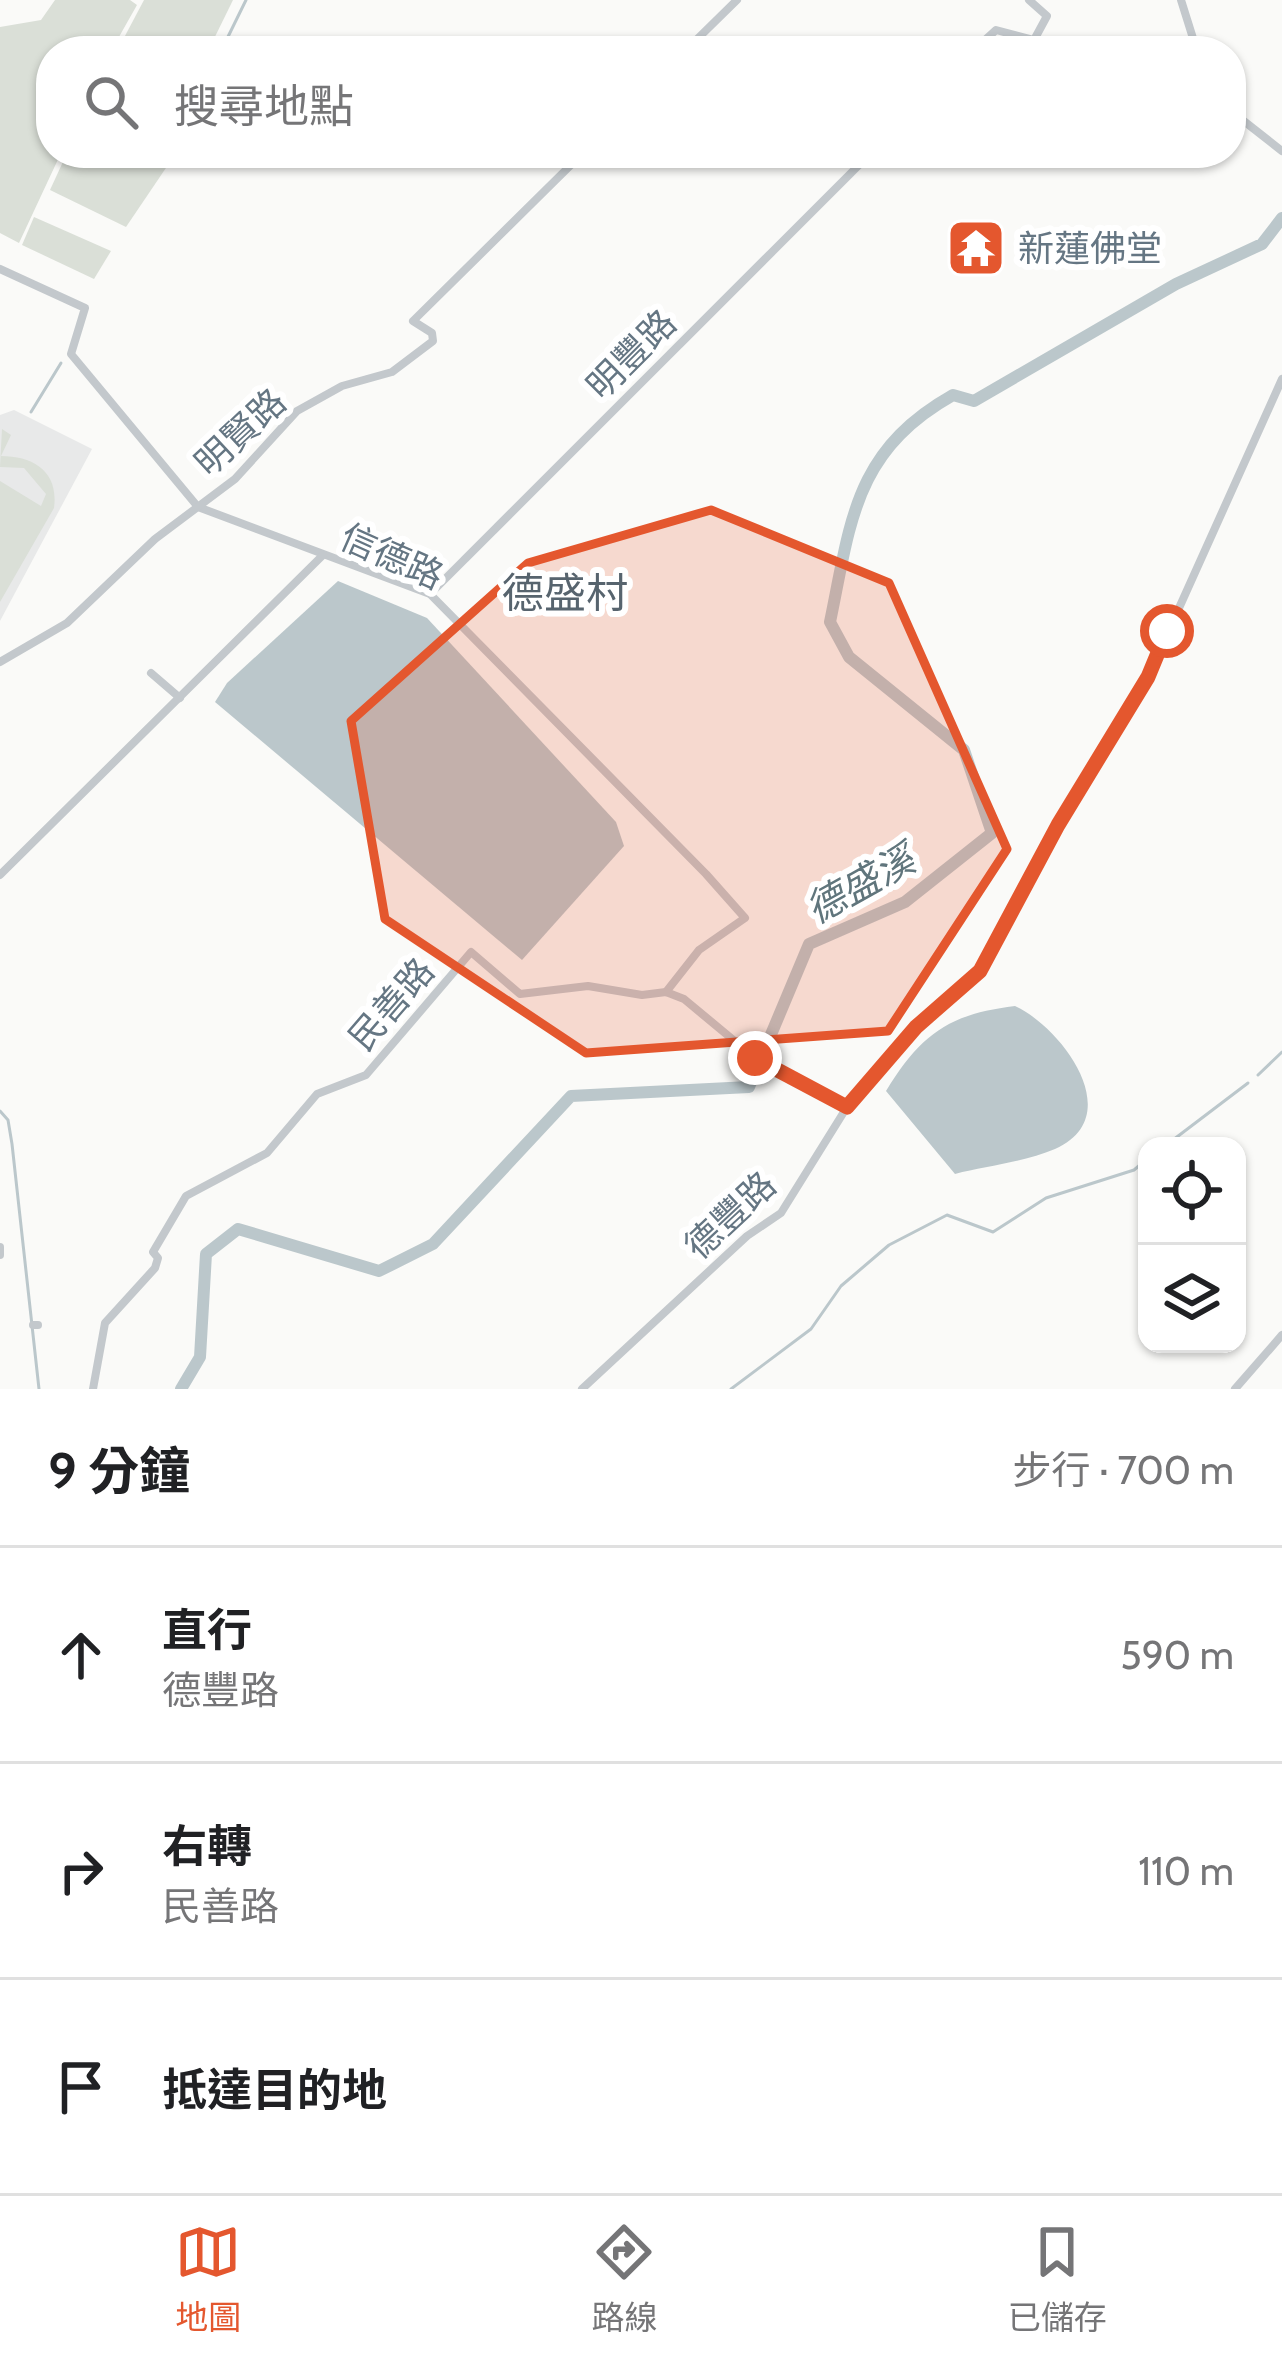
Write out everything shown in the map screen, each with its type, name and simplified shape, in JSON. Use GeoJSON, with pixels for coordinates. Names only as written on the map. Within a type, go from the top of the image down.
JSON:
{"type":"FeatureCollection","features":[{"type":"Feature","properties":{"kind":"street"},"geometry":{"type":"LineString","coordinates":[[700,36],[737,0]]}},
{"type":"Feature","properties":{"kind":"street"},"geometry":{"type":"LineString","coordinates":[[1028,0],[1047,16],[1036,36]]}},
{"type":"Feature","properties":{"kind":"street"},"geometry":{"type":"LineString","coordinates":[[1181,0],[1192,36]]}},
{"type":"Feature","properties":{"kind":"street"},"geometry":{"type":"LineString","coordinates":[[1246,123],[1282,151]]}},
{"type":"Feature","properties":{"kind":"street","name":"明賢路"},"geometry":{"type":"LineString","coordinates":[[0,662],[54,633],[123,566],[235,479],[306,405],[392,372],[433,341],[432,333],[413,321],[568,168]]}},
{"type":"Feature","properties":{"kind":"street","name":"明豐路"},"geometry":{"type":"LineString","coordinates":[[430,594],[856,168]]}},
{"type":"Feature","properties":{"kind":"street","name":"信德路"},"geometry":{"type":"LineString","coordinates":[[0,269],[86,308],[71,354],[198,507],[430,594],[745,917],[699,950],[665,992]]}},
{"type":"Feature","properties":{"kind":"street","name":"德豐路"},"geometry":{"type":"LineString","coordinates":[[582,1389],[747,1236],[781,1213],[847,1107],[916,1027],[968,985],[994,950],[1058,825],[1148,677],[1282,379]]}},
{"type":"Feature","properties":{"kind":"street"},"geometry":{"type":"LineString","coordinates":[[0,875],[323,554]]}},
{"type":"Feature","properties":{"kind":"street"},"geometry":{"type":"LineString","coordinates":[[151,673],[180,698]]}},
{"type":"Feature","properties":{"kind":"street","name":"民善路"},"geometry":{"type":"LineString","coordinates":[[94,1389],[105,1323],[155,1268],[158,1258],[153,1252],[186,1196],[267,1153],[317,1094],[366,1076],[471,952],[520,994],[588,986],[642,995],[665,992]]}},
{"type":"Feature","properties":{"kind":"street"},"geometry":{"type":"LineString","coordinates":[[665,992],[684,999],[755,1058],[847,1107]]}},
{"type":"Feature","properties":{"kind":"street"},"geometry":{"type":"LineString","coordinates":[[1235,1389],[1282,1335]]}},
{"type":"Feature","properties":{"kind":"highlighted area"},"geometry":{"type":"Polygon","coordinates":[[[711,510],[889,583],[1007,849],[888,1031],[586,1053],[385,919],[351,721],[528,563],[711,510]]]}},
{"type":"Feature","properties":{"kind":"shaded area"},"geometry":{"type":"Polygon","coordinates":[[[55,0],[130,0],[137,5],[119,36],[36,36],[36,168],[54,168],[19,243],[0,233],[0,27],[41,20],[55,0]]]}},
{"type":"Feature","properties":{"kind":"shaded area"},"geometry":{"type":"Polygon","coordinates":[[[144,0],[233,0],[215,36],[125,36],[144,0]]]}},
{"type":"Feature","properties":{"kind":"shaded area"},"geometry":{"type":"Polygon","coordinates":[[[60,168],[166,168],[126,227],[50,190],[60,168]]]}},
{"type":"Feature","properties":{"kind":"shaded area"},"geometry":{"type":"Polygon","coordinates":[[[34,217],[111,251],[94,279],[22,245],[34,217]]]}},
{"type":"Feature","properties":{"kind":"shaded area"},"geometry":{"type":"Polygon","coordinates":[[[14,410],[92,449],[0,621],[0,415],[14,410]]]}},
{"type":"Feature","properties":{"kind":"shaded area"},"geometry":{"type":"Polygon","coordinates":[[[2,429],[11,435],[1,456],[42,468],[55,495],[54,508],[0,602],[0,481],[41,506],[46,494],[24,468],[0,467],[2,429]]]}},
{"type":"Feature","properties":{"kind":"shaded area"},"geometry":{"type":"Polygon","coordinates":[[[338,581],[427,618],[616,822],[624,846],[522,960],[215,702],[227,683],[338,581]]]}},
{"type":"Feature","properties":{"kind":"shaded area"},"geometry":{"type":"Polygon","coordinates":[[[1015,1006],[1033,1017],[1067,1052],[1087,1095],[1086,1116],[1076,1134],[1055,1149],[955,1174],[886,1091],[912,1055],[939,1030],[972,1015],[1015,1006]]]}},
{"type":"Feature","properties":{"kind":"waterway"},"geometry":{"type":"LineString","coordinates":[[228,36],[246,0]]}},
{"type":"Feature","properties":{"kind":"waterway","name":"德盛溪"},"geometry":{"type":"LineString","coordinates":[[181,1389],[200,1357],[206,1254],[238,1229],[379,1271],[433,1244],[571,1096],[749,1087],[809,944],[905,902],[992,833],[964,750],[849,657],[830,622],[862,492],[895,440],[953,395],[974,401],[1176,284],[1262,244],[1282,218]]}},
{"type":"Feature","properties":{"kind":"waterway"},"geometry":{"type":"LineString","coordinates":[[31,412],[61,363]]}},
{"type":"Feature","properties":{"kind":"waterway"},"geometry":{"type":"LineString","coordinates":[[1258,1075],[1282,1052]]}},
{"type":"Feature","properties":{"kind":"waterway"},"geometry":{"type":"LineString","coordinates":[[1177,1137],[1248,1083]]}},
{"type":"Feature","properties":{"kind":"waterway"},"geometry":{"type":"LineString","coordinates":[[0,1111],[8,1120],[12,1144],[39,1389]]}},
{"type":"Feature","properties":{"kind":"waterway"},"geometry":{"type":"LineString","coordinates":[[731,1389],[811,1329],[841,1286],[889,1245],[947,1215],[993,1232],[1046,1198],[1138,1167]]}},
{"type":"Feature","properties":{"kind":"place","name":"新蓮佛堂"},"geometry":{"type":"Point","coordinates":[976,248]}},
{"type":"Feature","properties":{"kind":"district","name":"德盛村"},"geometry":{"type":"Point","coordinates":[565,593]}},
{"type":"Feature","properties":{"kind":"route"},"geometry":{"type":"LineString","coordinates":[[755,1058],[847,1107],[916,1027],[968,985],[994,950],[1058,825],[1148,677],[1167,631]]}}]}
